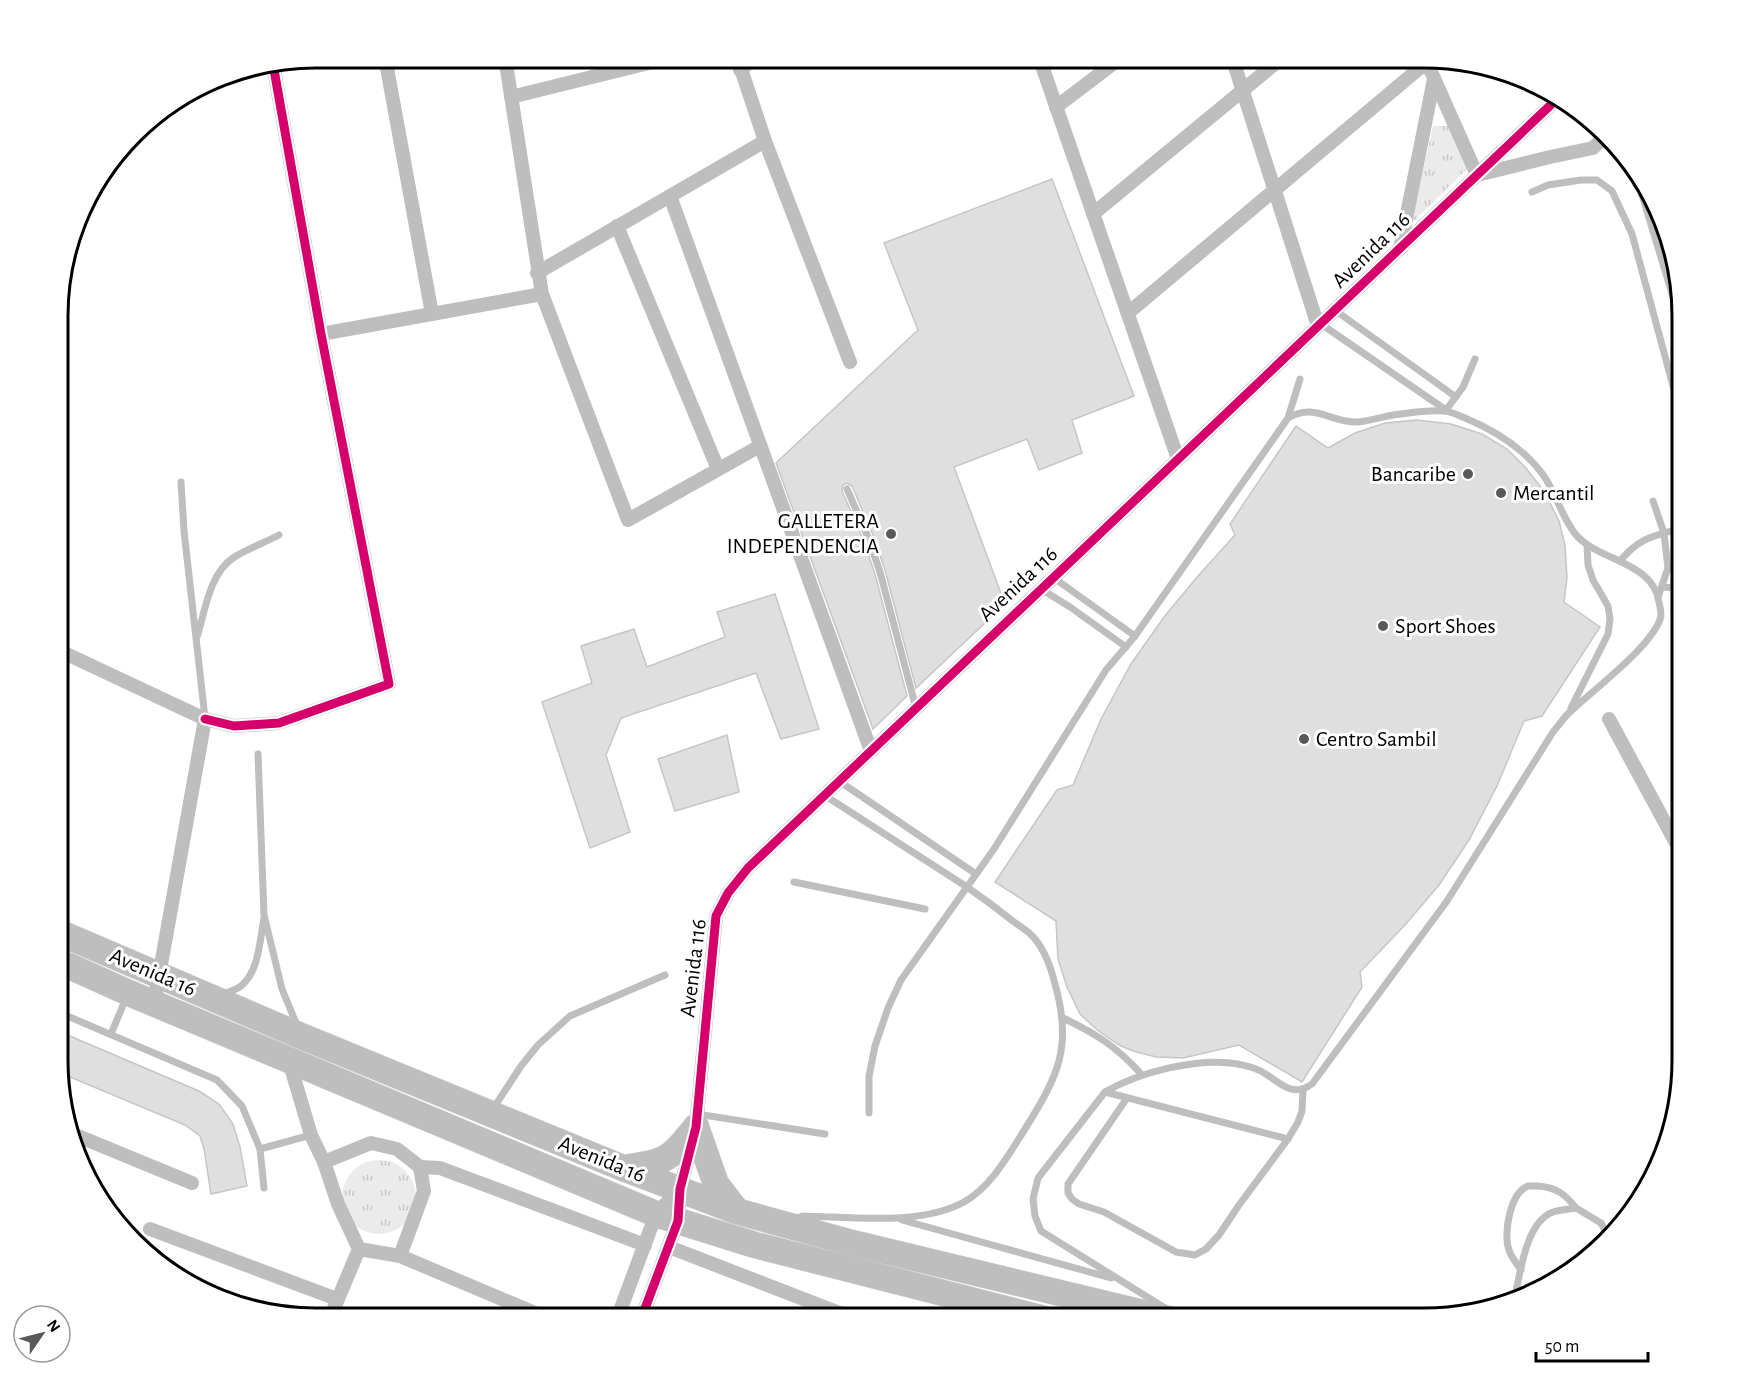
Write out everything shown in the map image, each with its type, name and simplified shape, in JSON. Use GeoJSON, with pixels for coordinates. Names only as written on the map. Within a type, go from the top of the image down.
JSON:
{"type":"FeatureCollection","features":[{"type":"Feature","properties":{"kind":"highway","name":"Avenida 16"},"geometry":{"type":"LineString","coordinates":[[68,936],[301,1036],[623,1168],[736,1210],[852,1242],[1136,1308]]}},
{"type":"Feature","properties":{"kind":"highway","name":"Avenida 16"},"geometry":{"type":"LineString","coordinates":[[68,966],[289,1061],[667,1217],[755,1245],[1002,1308]]}},
{"type":"Feature","properties":{"kind":"highway"},"geometry":{"type":"LineString","coordinates":[[623,1168],[665,1160],[674,1153],[696,1121]]}},
{"type":"Feature","properties":{"kind":"highway"},"geometry":{"type":"LineString","coordinates":[[696,1121],[716,1184],[736,1210]]}},
{"type":"Feature","properties":{"kind":"street"},"geometry":{"type":"LineString","coordinates":[[387,68],[432,314]]}},
{"type":"Feature","properties":{"kind":"street"},"geometry":{"type":"LineString","coordinates":[[507,68],[542,294],[628,520],[760,446]]}},
{"type":"Feature","properties":{"kind":"street"},"geometry":{"type":"LineString","coordinates":[[511,97],[628,68]]}},
{"type":"Feature","properties":{"kind":"street"},"geometry":{"type":"LineString","coordinates":[[739,68],[850,362]]}},
{"type":"Feature","properties":{"kind":"street"},"geometry":{"type":"LineString","coordinates":[[1043,68],[1178,459]]}},
{"type":"Feature","properties":{"kind":"street"},"geometry":{"type":"LineString","coordinates":[[1056,107],[1107,68]]}},
{"type":"Feature","properties":{"kind":"street"},"geometry":{"type":"LineString","coordinates":[[1236,68],[1319,325]]}},
{"type":"Feature","properties":{"kind":"street"},"geometry":{"type":"LineString","coordinates":[[1093,214],[1270,68]]}},
{"type":"Feature","properties":{"kind":"street"},"geometry":{"type":"LineString","coordinates":[[1128,313],[1417,68]]}},
{"type":"Feature","properties":{"kind":"street"},"geometry":{"type":"LineString","coordinates":[[1429,68],[1477,175],[1593,148],[1600,141]]}},
{"type":"Feature","properties":{"kind":"street"},"geometry":{"type":"LineString","coordinates":[[68,655],[205,719],[234,726],[279,723],[389,684],[272,71]]}},
{"type":"Feature","properties":{"kind":"street"},"geometry":{"type":"LineString","coordinates":[[1400,249],[1434,79]]}},
{"type":"Feature","properties":{"kind":"street","name":"Avenida 116"},"geometry":{"type":"LineString","coordinates":[[667,1217],[680,1189],[696,1121],[716,916],[728,893],[748,868],[839,780],[1552,103]]}},
{"type":"Feature","properties":{"kind":"street"},"geometry":{"type":"LineString","coordinates":[[537,273],[765,141]]}},
{"type":"Feature","properties":{"kind":"street"},"geometry":{"type":"LineString","coordinates":[[670,196],[871,751]]}},
{"type":"Feature","properties":{"kind":"street"},"geometry":{"type":"LineString","coordinates":[[617,226],[718,470]]}},
{"type":"Feature","properties":{"kind":"street"},"geometry":{"type":"LineString","coordinates":[[321,334],[542,294]]}},
{"type":"Feature","properties":{"kind":"street"},"geometry":{"type":"LineString","coordinates":[[154,1004],[205,719]]}},
{"type":"Feature","properties":{"kind":"street"},"geometry":{"type":"LineString","coordinates":[[1609,719],[1672,836]]}},
{"type":"Feature","properties":{"kind":"street"},"geometry":{"type":"LineString","coordinates":[[289,1061],[311,1136],[324,1162],[338,1204],[359,1249],[334,1308]]}},
{"type":"Feature","properties":{"kind":"street"},"geometry":{"type":"LineString","coordinates":[[80,1137],[192,1183]]}},
{"type":"Feature","properties":{"kind":"street"},"geometry":{"type":"LineString","coordinates":[[324,1162],[371,1143],[397,1149],[420,1167],[440,1168],[645,1245]]}},
{"type":"Feature","properties":{"kind":"street"},"geometry":{"type":"LineString","coordinates":[[400,1256],[424,1191],[420,1167]]}},
{"type":"Feature","properties":{"kind":"street"},"geometry":{"type":"LineString","coordinates":[[621,1308],[645,1245],[667,1217],[680,1189]]}},
{"type":"Feature","properties":{"kind":"street"},"geometry":{"type":"LineString","coordinates":[[645,1308],[669,1247],[667,1217]]}},
{"type":"Feature","properties":{"kind":"street"},"geometry":{"type":"LineString","coordinates":[[150,1229],[337,1299]]}},
{"type":"Feature","properties":{"kind":"street"},"geometry":{"type":"LineString","coordinates":[[669,1247],[827,1308]]}},
{"type":"Feature","properties":{"kind":"street"},"geometry":{"type":"LineString","coordinates":[[359,1249],[400,1256],[523,1308]]}},
{"type":"Feature","properties":{"kind":"lane"},"geometry":{"type":"LineString","coordinates":[[1532,192],[1548,185],[1581,180],[1597,180],[1612,191],[1632,234],[1672,382]]}},
{"type":"Feature","properties":{"kind":"lane"},"geometry":{"type":"LineString","coordinates":[[1644,201],[1668,270]]}},
{"type":"Feature","properties":{"kind":"lane"},"geometry":{"type":"LineString","coordinates":[[1336,311],[1456,398]]}},
{"type":"Feature","properties":{"kind":"lane"},"geometry":{"type":"LineString","coordinates":[[1159,1308],[1122,1281],[1041,1231],[1035,1216],[1033,1198],[1038,1178],[1105,1092],[1142,1075],[1183,1066],[1238,1064],[1261,1071],[1294,1090],[1303,1090],[1312,1084],[1447,901],[1553,732],[1568,713],[1640,648],[1654,630],[1661,615],[1658,597],[1651,582],[1620,561],[1587,545],[1576,535],[1554,489],[1530,458],[1514,444],[1485,427],[1446,410],[1319,325]]}},
{"type":"Feature","properties":{"kind":"lane"},"geometry":{"type":"LineString","coordinates":[[1288,418],[1298,412],[1309,411],[1344,421],[1358,422],[1395,415],[1446,410],[1463,387],[1475,359]]}},
{"type":"Feature","properties":{"kind":"lane"},"geometry":{"type":"LineString","coordinates":[[869,1113],[869,1076],[875,1046],[901,980],[976,874],[1106,670],[1135,636],[1288,418],[1300,379]]}},
{"type":"Feature","properties":{"kind":"lane"},"geometry":{"type":"LineString","coordinates":[[181,482],[184,531],[205,719]]}},
{"type":"Feature","properties":{"kind":"lane"},"geometry":{"type":"LineString","coordinates":[[847,489],[880,572],[916,708]]}},
{"type":"Feature","properties":{"kind":"lane"},"geometry":{"type":"LineString","coordinates":[[1653,501],[1664,533],[1668,568],[1658,597]]}},
{"type":"Feature","properties":{"kind":"lane"},"geometry":{"type":"LineString","coordinates":[[1620,561],[1641,540],[1672,531]]}},
{"type":"Feature","properties":{"kind":"lane"},"geometry":{"type":"LineString","coordinates":[[196,643],[212,586],[220,571],[232,559],[279,535]]}},
{"type":"Feature","properties":{"kind":"lane"},"geometry":{"type":"LineString","coordinates":[[1568,713],[1608,634],[1610,619],[1608,606],[1593,580],[1588,565],[1587,545]]}},
{"type":"Feature","properties":{"kind":"lane"},"geometry":{"type":"LineString","coordinates":[[1668,568],[1672,567]]}},
{"type":"Feature","properties":{"kind":"lane"},"geometry":{"type":"LineString","coordinates":[[1054,577],[1135,636]]}},
{"type":"Feature","properties":{"kind":"lane"},"geometry":{"type":"LineString","coordinates":[[1663,587],[1672,588]]}},
{"type":"Feature","properties":{"kind":"lane"},"geometry":{"type":"LineString","coordinates":[[1041,590],[1070,607],[1126,647]]}},
{"type":"Feature","properties":{"kind":"lane"},"geometry":{"type":"LineString","coordinates":[[258,754],[264,915],[282,989],[301,1036]]}},
{"type":"Feature","properties":{"kind":"lane"},"geometry":{"type":"LineString","coordinates":[[839,780],[976,874]]}},
{"type":"Feature","properties":{"kind":"lane"},"geometry":{"type":"LineString","coordinates":[[781,1223],[803,1216],[895,1218],[942,1211],[965,1202],[984,1187],[1000,1167],[1037,1109],[1060,1060],[1063,1046],[1063,1018],[1049,964],[1034,937],[967,886],[824,795]]}},
{"type":"Feature","properties":{"kind":"lane"},"geometry":{"type":"LineString","coordinates":[[794,882],[925,909]]}},
{"type":"Feature","properties":{"kind":"lane"},"geometry":{"type":"LineString","coordinates":[[212,998],[240,987],[250,977],[264,915]]}},
{"type":"Feature","properties":{"kind":"lane"},"geometry":{"type":"LineString","coordinates":[[490,1113],[521,1066],[538,1046],[570,1016],[666,975]]}},
{"type":"Feature","properties":{"kind":"lane"},"geometry":{"type":"LineString","coordinates":[[111,1034],[129,993]]}},
{"type":"Feature","properties":{"kind":"lane"},"geometry":{"type":"LineString","coordinates":[[68,1016],[217,1080],[242,1106],[260,1149],[264,1188]]}},
{"type":"Feature","properties":{"kind":"lane"},"geometry":{"type":"LineString","coordinates":[[1063,1018],[1104,1040],[1122,1053],[1142,1075]]}},
{"type":"Feature","properties":{"kind":"lane"},"geometry":{"type":"LineString","coordinates":[[1127,1098],[1068,1184],[1068,1193],[1079,1204],[1104,1212],[1179,1252],[1195,1255],[1206,1249],[1219,1236],[1288,1139],[1302,1111],[1303,1090]]}},
{"type":"Feature","properties":{"kind":"lane"},"geometry":{"type":"LineString","coordinates":[[1105,1092],[1288,1139]]}},
{"type":"Feature","properties":{"kind":"lane"},"geometry":{"type":"LineString","coordinates":[[696,1121],[825,1134]]}},
{"type":"Feature","properties":{"kind":"lane"},"geometry":{"type":"LineString","coordinates":[[260,1149],[311,1136]]}},
{"type":"Feature","properties":{"kind":"lane"},"geometry":{"type":"LineString","coordinates":[[1521,1270],[1509,1250],[1506,1228],[1514,1204],[1522,1191],[1529,1186],[1550,1187],[1566,1194],[1576,1208],[1601,1223],[1605,1231]]}},
{"type":"Feature","properties":{"kind":"lane"},"geometry":{"type":"LineString","coordinates":[[1516,1291],[1526,1249],[1536,1226],[1551,1213],[1576,1208]]}},
{"type":"Feature","properties":{"kind":"lane"},"geometry":{"type":"LineString","coordinates":[[895,1218],[1122,1281]]}},
{"type":"Feature","properties":{"kind":"green space"},"geometry":{"type":"Polygon","coordinates":[[[1433,126],[1449,126],[1467,169],[1411,224],[1433,126]]]}},
{"type":"Feature","properties":{"kind":"green space"},"geometry":{"type":"Polygon","coordinates":[[[379,1160],[393,1163],[405,1171],[413,1183],[416,1197],[413,1211],[405,1223],[393,1231],[379,1234],[365,1231],[353,1223],[345,1211],[342,1197],[345,1183],[353,1171],[365,1163],[379,1160]]]}},
{"type":"Feature","properties":{"kind":"building"},"geometry":{"type":"Polygon","coordinates":[[[1052,179],[1134,396],[1072,420],[1082,453],[1039,470],[1027,439],[954,467],[1005,604],[916,688],[885,570],[873,535],[852,486],[847,483],[843,485],[842,491],[875,574],[907,696],[873,729],[776,463],[918,330],[884,243],[1052,179]]]}},
{"type":"Feature","properties":{"kind":"building","name":"Centro Sambil"},"geometry":{"type":"Polygon","coordinates":[[[1417,420],[1451,424],[1482,434],[1507,449],[1525,467],[1544,491],[1559,521],[1565,545],[1567,578],[1564,602],[1600,627],[1542,716],[1524,721],[1497,786],[1469,840],[1439,885],[1360,972],[1362,987],[1302,1082],[1239,1045],[1183,1058],[1156,1057],[1119,1045],[1080,1014],[1067,987],[1058,959],[1056,921],[995,882],[1057,790],[1073,785],[1101,719],[1131,664],[1164,617],[1235,535],[1230,524],[1296,426],[1328,448],[1355,433],[1385,423],[1417,420]]]}},
{"type":"Feature","properties":{"kind":"building"},"geometry":{"type":"Polygon","coordinates":[[[775,594],[819,729],[781,739],[756,673],[621,718],[606,755],[630,832],[590,848],[542,702],[592,683],[581,646],[634,629],[647,667],[725,637],[717,612],[775,594]]]}},
{"type":"Feature","properties":{"kind":"building"},"geometry":{"type":"Polygon","coordinates":[[[727,735],[739,792],[675,811],[658,759],[727,735]]]}},
{"type":"Feature","properties":{"kind":"building"},"geometry":{"type":"Polygon","coordinates":[[[68,1035],[199,1091],[219,1104],[233,1124],[247,1186],[211,1194],[200,1136],[185,1125],[68,1076],[68,1035]]]}},
{"type":"Feature","properties":{"kind":"cycle path"},"geometry":{"type":"LineString","coordinates":[[205,719],[234,726],[279,723],[389,684],[321,334],[274,71]]}},
{"type":"Feature","properties":{"kind":"cycle path"},"geometry":{"type":"LineString","coordinates":[[645,1308],[678,1221],[680,1189],[696,1127],[716,916],[728,893],[748,868],[1552,103]]}},
{"type":"Feature","properties":{"kind":"place","name":"Bancaribe"},"geometry":{"type":"Point","coordinates":[1468,474]}},
{"type":"Feature","properties":{"kind":"place","name":"Mercantil"},"geometry":{"type":"Point","coordinates":[1501,493]}},
{"type":"Feature","properties":{"kind":"place","name":"GALLETERA INDEPENDENCIA"},"geometry":{"type":"Point","coordinates":[891,534]}},
{"type":"Feature","properties":{"kind":"place","name":"Sport Shoes"},"geometry":{"type":"Point","coordinates":[1383,626]}},
{"type":"Feature","properties":{"kind":"place","name":"Centro Sambil"},"geometry":{"type":"Point","coordinates":[1304,739]}}]}
